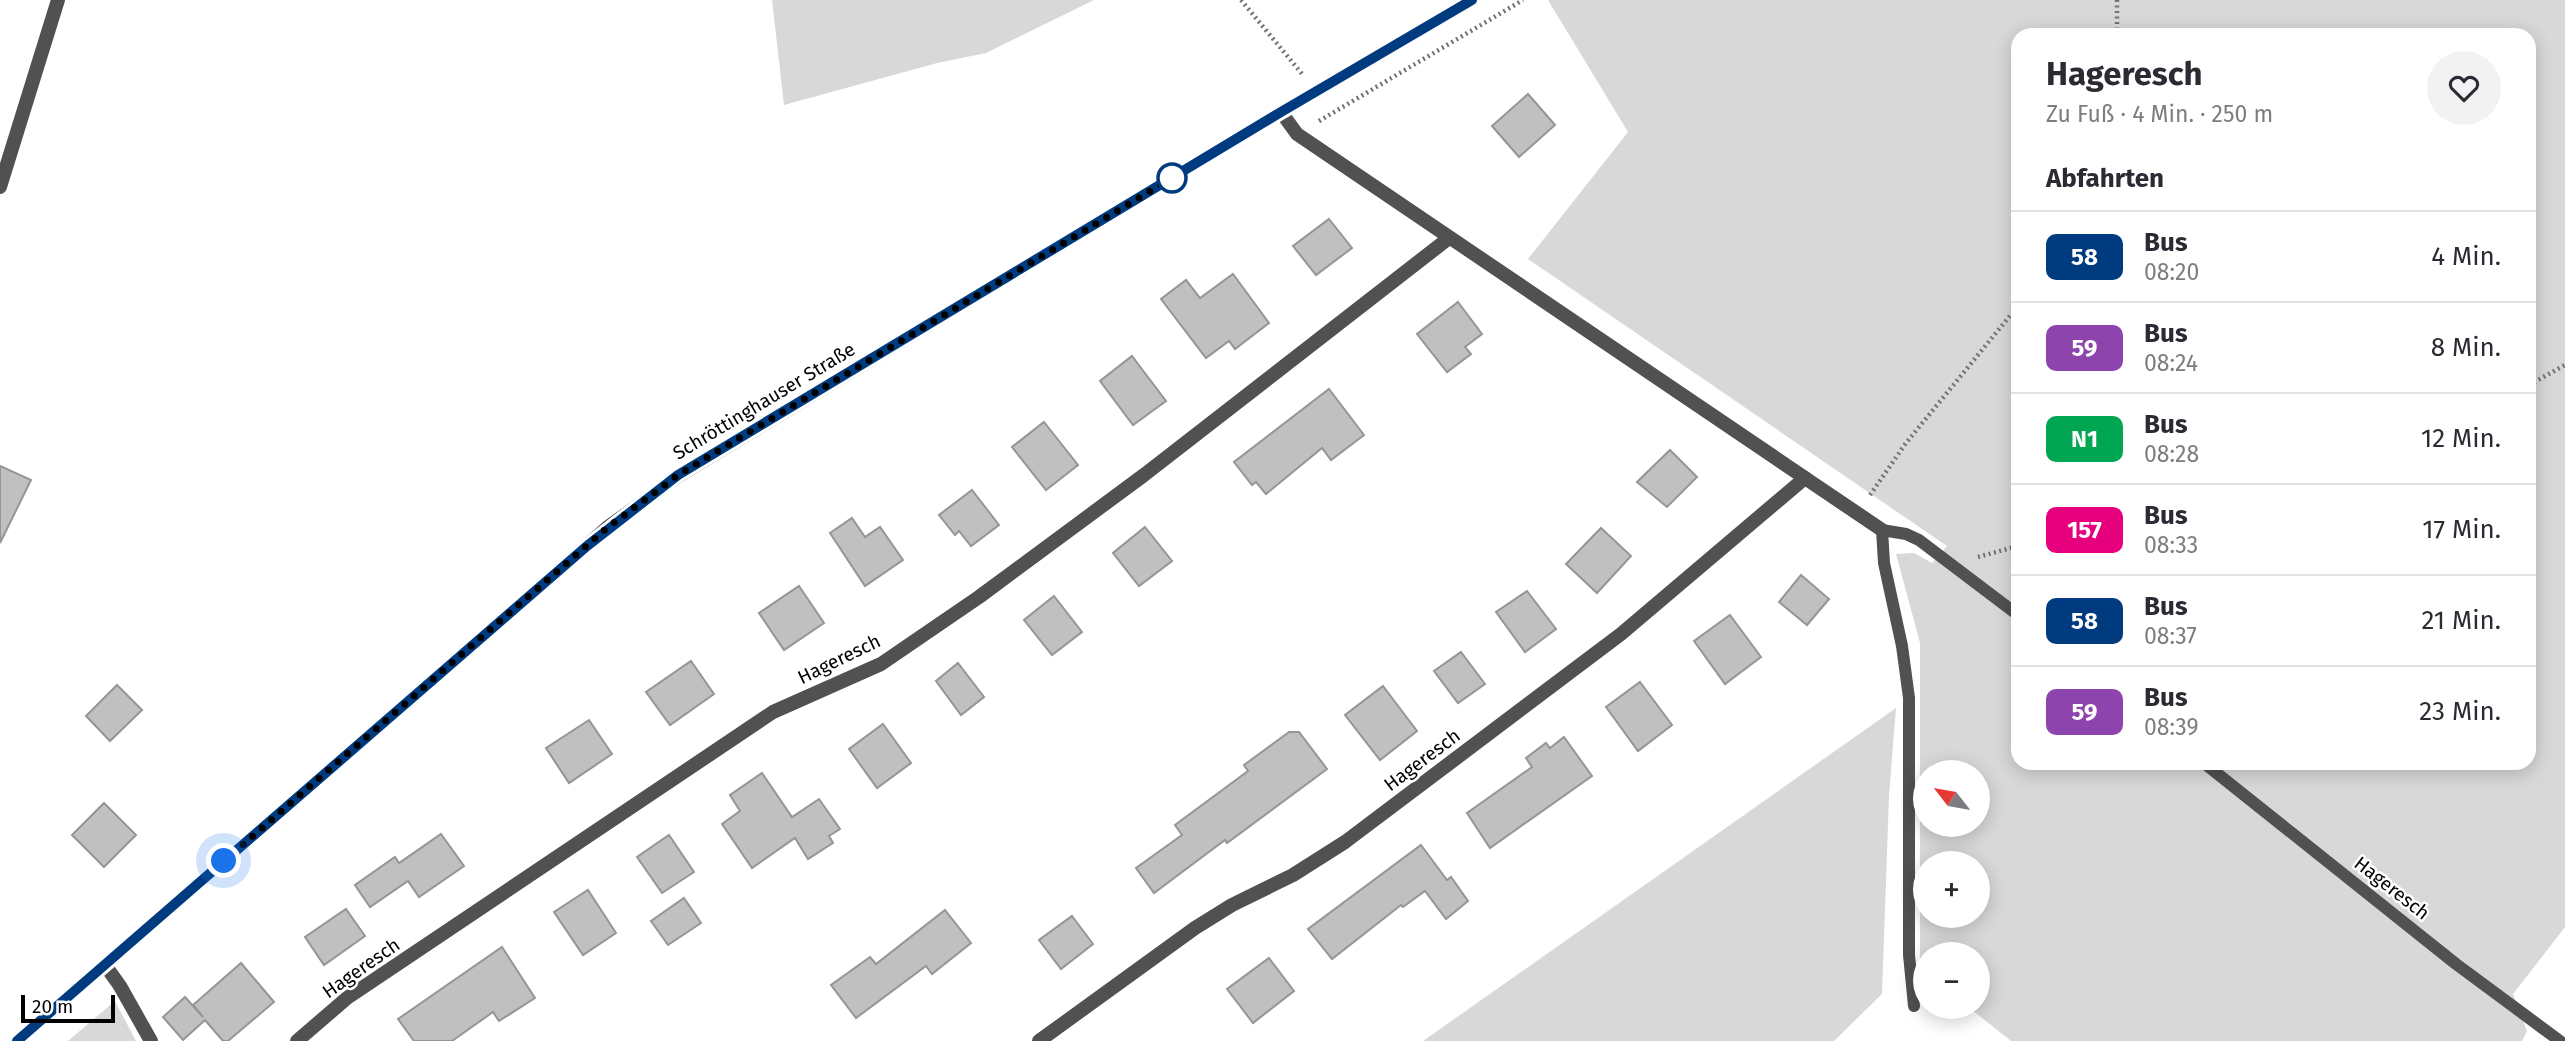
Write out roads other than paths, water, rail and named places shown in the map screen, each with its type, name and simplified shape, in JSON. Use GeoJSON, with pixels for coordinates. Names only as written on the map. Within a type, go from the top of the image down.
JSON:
{"type":"FeatureCollection","features":[{"type":"Feature","properties":{"kind":"main road","name":"Schröttinghauser Straße"},"geometry":{"type":"LineString","coordinates":[[17,1041],[607,528],[678,475],[1472,0]]}},
{"type":"Feature","properties":{"kind":"street"},"geometry":{"type":"LineString","coordinates":[[0,187],[58,0]]}},
{"type":"Feature","properties":{"kind":"street"},"geometry":{"type":"LineString","coordinates":[[1281,112],[1297,134],[1882,530]]}},
{"type":"Feature","properties":{"kind":"street","name":"Hageresch"},"geometry":{"type":"LineString","coordinates":[[297,1041],[347,998],[773,712],[881,664],[979,597],[1143,475],[1449,238]]}},
{"type":"Feature","properties":{"kind":"street","name":"Hageresch"},"geometry":{"type":"LineString","coordinates":[[1039,1041],[1195,928],[1232,905],[1293,875],[1345,842],[1621,634],[1805,478]]}},
{"type":"Feature","properties":{"kind":"street"},"geometry":{"type":"LineString","coordinates":[[105,965],[151,1041]]}},
{"type":"Feature","properties":{"kind":"lane"},"geometry":{"type":"LineString","coordinates":[[1913,996],[1909,955],[1909,698],[1902,646],[1884,564],[1882,530],[1906,534],[1919,540],[2011,610]]}},
{"type":"Feature","properties":{"kind":"lane","name":"Hageresch"},"geometry":{"type":"LineString","coordinates":[[2213,770],[2456,964],[2560,1041]]}}]}
